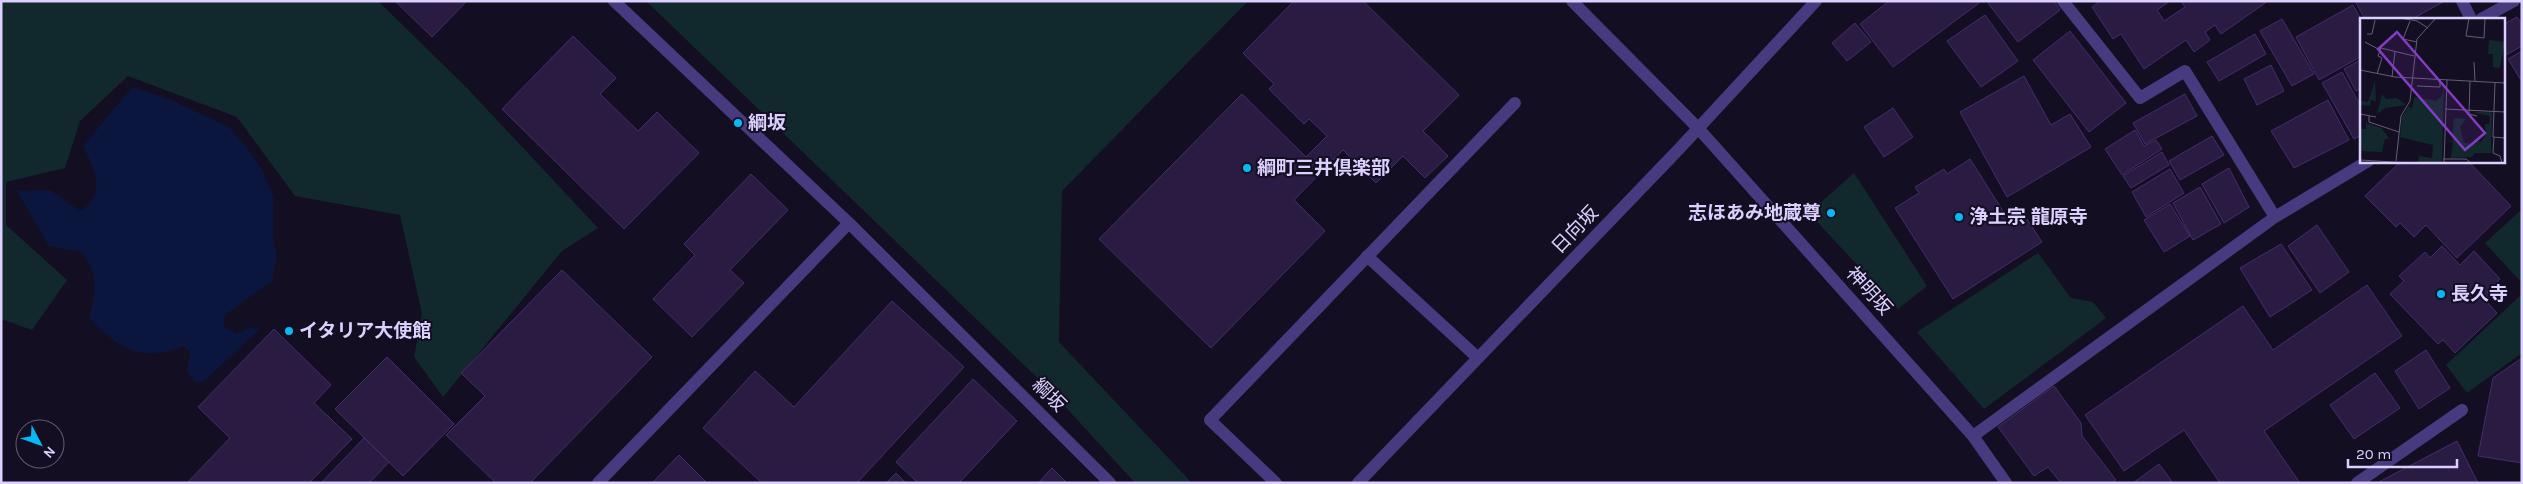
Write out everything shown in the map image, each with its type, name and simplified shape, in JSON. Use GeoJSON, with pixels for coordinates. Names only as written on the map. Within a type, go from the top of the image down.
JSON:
{"type":"FeatureCollection","features":[{"type":"Feature","properties":{"kind":"street","name":"綱坂"},"geometry":{"type":"LineString","coordinates":[[614,1],[849,223],[1110,483]]}},
{"type":"Feature","properties":{"kind":"street","name":"神明坂"},"geometry":{"type":"LineString","coordinates":[[1572,1],[1698,128],[1973,436],[2006,483]]}},
{"type":"Feature","properties":{"kind":"street","name":"日向坂"},"geometry":{"type":"LineString","coordinates":[[1358,483],[1698,128],[1816,1]]}},
{"type":"Feature","properties":{"kind":"street"},"geometry":{"type":"LineString","coordinates":[[2062,1],[2140,98],[2185,71],[2275,217]]}},
{"type":"Feature","properties":{"kind":"street"},"geometry":{"type":"LineString","coordinates":[[2462,1],[2470,18]]}},
{"type":"Feature","properties":{"kind":"street"},"geometry":{"type":"LineString","coordinates":[[2483,18],[2514,1]]}},
{"type":"Feature","properties":{"kind":"street"},"geometry":{"type":"LineString","coordinates":[[1276,483],[1210,420],[1515,103]]}},
{"type":"Feature","properties":{"kind":"street"},"geometry":{"type":"LineString","coordinates":[[1973,436],[2275,217],[2366,162]]}},
{"type":"Feature","properties":{"kind":"street"},"geometry":{"type":"LineString","coordinates":[[598,483],[849,223]]}},
{"type":"Feature","properties":{"kind":"street"},"geometry":{"type":"LineString","coordinates":[[1367,256],[1478,358]]}},
{"type":"Feature","properties":{"kind":"street"},"geometry":{"type":"LineString","coordinates":[[2357,483],[2462,410]]}},
{"type":"Feature","properties":{"kind":"green space"},"geometry":{"type":"Polygon","coordinates":[[[1,1],[378,1],[467,88],[598,228],[562,251],[443,397],[414,357],[422,314],[400,215],[295,196],[237,117],[128,76],[80,121],[65,168],[6,182],[6,225],[67,280],[32,330],[1,319],[1,1]]]}},
{"type":"Feature","properties":{"kind":"green space"},"geometry":{"type":"Polygon","coordinates":[[[646,1],[1248,1],[1062,191],[1059,342],[1192,483],[1135,483],[1050,390],[646,1]]]}},
{"type":"Feature","properties":{"kind":"green space"},"geometry":{"type":"Polygon","coordinates":[[[1854,173],[1927,286],[1898,309],[1809,213],[1854,173]]]}},
{"type":"Feature","properties":{"kind":"green space"},"geometry":{"type":"Polygon","coordinates":[[[2522,209],[2522,283],[2485,243],[2522,209]]]}},
{"type":"Feature","properties":{"kind":"green space"},"geometry":{"type":"Polygon","coordinates":[[[2038,253],[2071,298],[2093,302],[2106,318],[1984,409],[1917,332],[2038,253]]]}},
{"type":"Feature","properties":{"kind":"green space"},"geometry":{"type":"Polygon","coordinates":[[[2522,294],[2522,353],[2467,393],[2446,365],[2522,294]]]}},
{"type":"Feature","properties":{"kind":"water"},"geometry":{"type":"Polygon","coordinates":[[[132,87],[171,100],[229,127],[262,169],[273,196],[273,238],[277,256],[272,281],[225,315],[224,327],[237,334],[249,328],[260,329],[203,382],[194,382],[187,371],[190,352],[183,346],[155,353],[142,353],[131,350],[120,345],[89,318],[95,284],[94,276],[82,252],[49,246],[17,191],[50,190],[80,211],[89,205],[94,197],[96,181],[83,146],[132,87]]]}},
{"type":"Feature","properties":{"kind":"building"},"geometry":{"type":"Polygon","coordinates":[[[395,1],[467,1],[432,37],[395,1]]]}},
{"type":"Feature","properties":{"kind":"building","name":"綱町三井倶楽部"},"geometry":{"type":"Polygon","coordinates":[[[1294,1],[1363,1],[1459,95],[1423,131],[1448,156],[1425,178],[1403,156],[1376,183],[1343,150],[1294,200],[1325,231],[1211,348],[1099,239],[1242,94],[1306,157],[1327,136],[1309,119],[1304,124],[1269,89],[1274,84],[1243,53],[1294,1]]]}},
{"type":"Feature","properties":{"kind":"building"},"geometry":{"type":"Polygon","coordinates":[[[1889,1],[1978,1],[1979,3],[1893,67],[1860,24],[1889,1]]]}},
{"type":"Feature","properties":{"kind":"building"},"geometry":{"type":"Polygon","coordinates":[[[1990,1],[2054,1],[2060,10],[2018,42],[1988,3],[1990,1]]]}},
{"type":"Feature","properties":{"kind":"building"},"geometry":{"type":"Polygon","coordinates":[[[2100,1],[2170,1],[2157,10],[2164,21],[2185,7],[2181,1],[2268,1],[2221,34],[2215,25],[2205,32],[2210,40],[2194,52],[2186,40],[2144,69],[2121,34],[2113,39],[2092,7],[2100,1]]]}},
{"type":"Feature","properties":{"kind":"building"},"geometry":{"type":"Polygon","coordinates":[[[2355,1],[2443,1],[2414,18],[2364,18],[2355,1]]]}},
{"type":"Feature","properties":{"kind":"building"},"geometry":{"type":"Polygon","coordinates":[[[2353,5],[2360,18],[2360,57],[2319,80],[2296,37],[2353,5]]]}},
{"type":"Feature","properties":{"kind":"building"},"geometry":{"type":"Polygon","coordinates":[[[1985,15],[2018,61],[1981,87],[1947,41],[1985,15]]]}},
{"type":"Feature","properties":{"kind":"building"},"geometry":{"type":"Polygon","coordinates":[[[2517,17],[2522,25],[2522,46],[2506,55],[2506,23],[2517,17]]]}},
{"type":"Feature","properties":{"kind":"building"},"geometry":{"type":"Polygon","coordinates":[[[2282,19],[2314,74],[2292,86],[2260,31],[2282,19]]]}},
{"type":"Feature","properties":{"kind":"building"},"geometry":{"type":"Polygon","coordinates":[[[1855,23],[1871,42],[1847,61],[1832,43],[1855,23]]]}},
{"type":"Feature","properties":{"kind":"building"},"geometry":{"type":"Polygon","coordinates":[[[2070,31],[2126,103],[2089,132],[2033,60],[2070,31]]]}},
{"type":"Feature","properties":{"kind":"building"},"geometry":{"type":"Polygon","coordinates":[[[2255,34],[2266,54],[2219,81],[2207,62],[2255,34]]]}},
{"type":"Feature","properties":{"kind":"building"},"geometry":{"type":"Polygon","coordinates":[[[573,36],[616,78],[600,94],[638,131],[657,112],[699,153],[624,229],[502,109],[573,36]]]}},
{"type":"Feature","properties":{"kind":"building"},"geometry":{"type":"Polygon","coordinates":[[[2522,51],[2522,82],[2508,59],[2522,51]]]}},
{"type":"Feature","properties":{"kind":"building"},"geometry":{"type":"Polygon","coordinates":[[[2360,60],[2360,89],[2356,91],[2344,69],[2360,60]]]}},
{"type":"Feature","properties":{"kind":"building"},"geometry":{"type":"Polygon","coordinates":[[[2271,65],[2284,91],[2257,105],[2244,79],[2271,65]]]}},
{"type":"Feature","properties":{"kind":"building"},"geometry":{"type":"Polygon","coordinates":[[[2342,72],[2360,104],[2360,136],[2354,139],[2322,83],[2342,72]]]}},
{"type":"Feature","properties":{"kind":"building"},"geometry":{"type":"Polygon","coordinates":[[[2024,76],[2051,125],[2070,114],[2091,147],[2007,197],[1960,112],[2024,76]]]}},
{"type":"Feature","properties":{"kind":"building"},"geometry":{"type":"Polygon","coordinates":[[[2185,94],[2197,116],[2145,144],[2133,123],[2185,94]]]}},
{"type":"Feature","properties":{"kind":"building"},"geometry":{"type":"Polygon","coordinates":[[[2328,100],[2349,140],[2294,168],[2271,131],[2328,100]]]}},
{"type":"Feature","properties":{"kind":"building"},"geometry":{"type":"Polygon","coordinates":[[[1893,108],[1913,137],[1884,157],[1864,127],[1893,108]]]}},
{"type":"Feature","properties":{"kind":"building"},"geometry":{"type":"Polygon","coordinates":[[[2135,130],[2144,146],[2156,140],[2162,149],[2122,175],[2105,149],[2135,130]]]}},
{"type":"Feature","properties":{"kind":"building"},"geometry":{"type":"Polygon","coordinates":[[[2212,136],[2224,155],[2180,180],[2169,161],[2212,136]]]}},
{"type":"Feature","properties":{"kind":"building"},"geometry":{"type":"Polygon","coordinates":[[[2162,152],[2169,165],[2131,188],[2123,176],[2162,152]]]}},
{"type":"Feature","properties":{"kind":"building"},"geometry":{"type":"Polygon","coordinates":[[[1970,159],[2010,222],[2023,213],[2042,242],[1953,299],[1895,208],[1919,193],[1915,187],[1944,169],[1947,174],[1970,159]]]}},
{"type":"Feature","properties":{"kind":"building"},"geometry":{"type":"Polygon","coordinates":[[[2400,162],[2469,162],[2511,206],[2457,258],[2426,225],[2414,237],[2400,223],[2396,227],[2365,196],[2400,162]]]}},
{"type":"Feature","properties":{"kind":"building"},"geometry":{"type":"Polygon","coordinates":[[[2229,168],[2249,207],[2224,223],[2202,184],[2229,168]]]}},
{"type":"Feature","properties":{"kind":"building"},"geometry":{"type":"Polygon","coordinates":[[[2170,169],[2184,193],[2146,217],[2132,192],[2170,169]]]}},
{"type":"Feature","properties":{"kind":"building"},"geometry":{"type":"Polygon","coordinates":[[[751,174],[788,210],[730,270],[744,283],[692,337],[653,299],[695,255],[684,244],[751,174]]]}},
{"type":"Feature","properties":{"kind":"building"},"geometry":{"type":"Polygon","coordinates":[[[2200,187],[2221,224],[2193,240],[2173,203],[2200,187]]]}},
{"type":"Feature","properties":{"kind":"building"},"geometry":{"type":"Polygon","coordinates":[[[2170,204],[2190,236],[2164,252],[2144,220],[2170,204]]]}},
{"type":"Feature","properties":{"kind":"building"},"geometry":{"type":"Polygon","coordinates":[[[2317,225],[2349,272],[2320,293],[2288,246],[2317,225]]]}},
{"type":"Feature","properties":{"kind":"building"},"geometry":{"type":"Polygon","coordinates":[[[2281,244],[2312,290],[2270,317],[2240,268],[2281,244]]]}},
{"type":"Feature","properties":{"kind":"building"},"geometry":{"type":"Polygon","coordinates":[[[2442,246],[2460,265],[2474,251],[2500,279],[2487,292],[2491,296],[2486,301],[2497,313],[2455,353],[2443,340],[2438,344],[2390,294],[2404,281],[2399,276],[2425,252],[2430,258],[2442,246]]]}},
{"type":"Feature","properties":{"kind":"building"},"geometry":{"type":"Polygon","coordinates":[[[562,270],[652,357],[530,483],[496,483],[446,435],[485,396],[461,373],[562,270]]]}},
{"type":"Feature","properties":{"kind":"building"},"geometry":{"type":"Polygon","coordinates":[[[2367,285],[2402,336],[2264,431],[2300,483],[2220,483],[2184,430],[2124,471],[2085,415],[2243,306],[2273,350],[2367,285]]]}},
{"type":"Feature","properties":{"kind":"building"},"geometry":{"type":"Polygon","coordinates":[[[892,301],[964,367],[857,483],[762,483],[703,428],[755,371],[794,407],[892,301]]]}},
{"type":"Feature","properties":{"kind":"building"},"geometry":{"type":"Polygon","coordinates":[[[274,329],[331,385],[314,403],[352,439],[309,483],[187,483],[230,438],[198,407],[274,329]]]}},
{"type":"Feature","properties":{"kind":"building"},"geometry":{"type":"Polygon","coordinates":[[[2426,350],[2450,388],[2419,409],[2395,371],[2426,350]]]}},
{"type":"Feature","properties":{"kind":"building"},"geometry":{"type":"Polygon","coordinates":[[[387,357],[454,424],[403,476],[335,409],[387,357]]]}},
{"type":"Feature","properties":{"kind":"building"},"geometry":{"type":"Polygon","coordinates":[[[2522,358],[2522,463],[2478,456],[2493,378],[2522,358]]]}},
{"type":"Feature","properties":{"kind":"building"},"geometry":{"type":"Polygon","coordinates":[[[2375,373],[2400,408],[2354,439],[2330,405],[2375,373]]]}},
{"type":"Feature","properties":{"kind":"building"},"geometry":{"type":"Polygon","coordinates":[[[973,379],[1017,421],[959,483],[918,483],[896,462],[973,379]]]}},
{"type":"Feature","properties":{"kind":"building"},"geometry":{"type":"Polygon","coordinates":[[[2054,386],[2081,423],[2082,436],[2116,480],[2112,483],[2061,483],[2048,467],[2034,476],[1998,427],[2054,386]]]}},
{"type":"Feature","properties":{"kind":"building"},"geometry":{"type":"Polygon","coordinates":[[[364,438],[389,462],[369,483],[321,483],[364,438]]]}},
{"type":"Feature","properties":{"kind":"building"},"geometry":{"type":"Polygon","coordinates":[[[2457,441],[2478,483],[2377,483],[2457,441]]]}},
{"type":"Feature","properties":{"kind":"building"},"geometry":{"type":"Polygon","coordinates":[[[679,455],[707,483],[652,483],[679,455]]]}},
{"type":"Feature","properties":{"kind":"building"},"geometry":{"type":"Polygon","coordinates":[[[2159,464],[2173,483],[2133,483],[2159,464]]]}},
{"type":"Feature","properties":{"kind":"building"},"geometry":{"type":"Polygon","coordinates":[[[1052,468],[1067,483],[1038,483],[1052,468]]]}},
{"type":"Feature","properties":{"kind":"building"},"geometry":{"type":"Polygon","coordinates":[[[896,473],[906,483],[886,483],[896,473]]]}},
{"type":"Feature","properties":{"kind":"place","name":"綱坂"},"geometry":{"type":"Point","coordinates":[738,123]}},
{"type":"Feature","properties":{"kind":"place","name":"綱町三井倶楽部"},"geometry":{"type":"Point","coordinates":[1247,168]}},
{"type":"Feature","properties":{"kind":"place","name":"志ほあみ地蔵尊"},"geometry":{"type":"Point","coordinates":[1831,213]}},
{"type":"Feature","properties":{"kind":"place","name":"浄土宗 龍原寺"},"geometry":{"type":"Point","coordinates":[1959,217]}},
{"type":"Feature","properties":{"kind":"place","name":"長久寺"},"geometry":{"type":"Point","coordinates":[2441,294]}},
{"type":"Feature","properties":{"kind":"place","name":"イタリア大使館"},"geometry":{"type":"Point","coordinates":[289,331]}}]}
